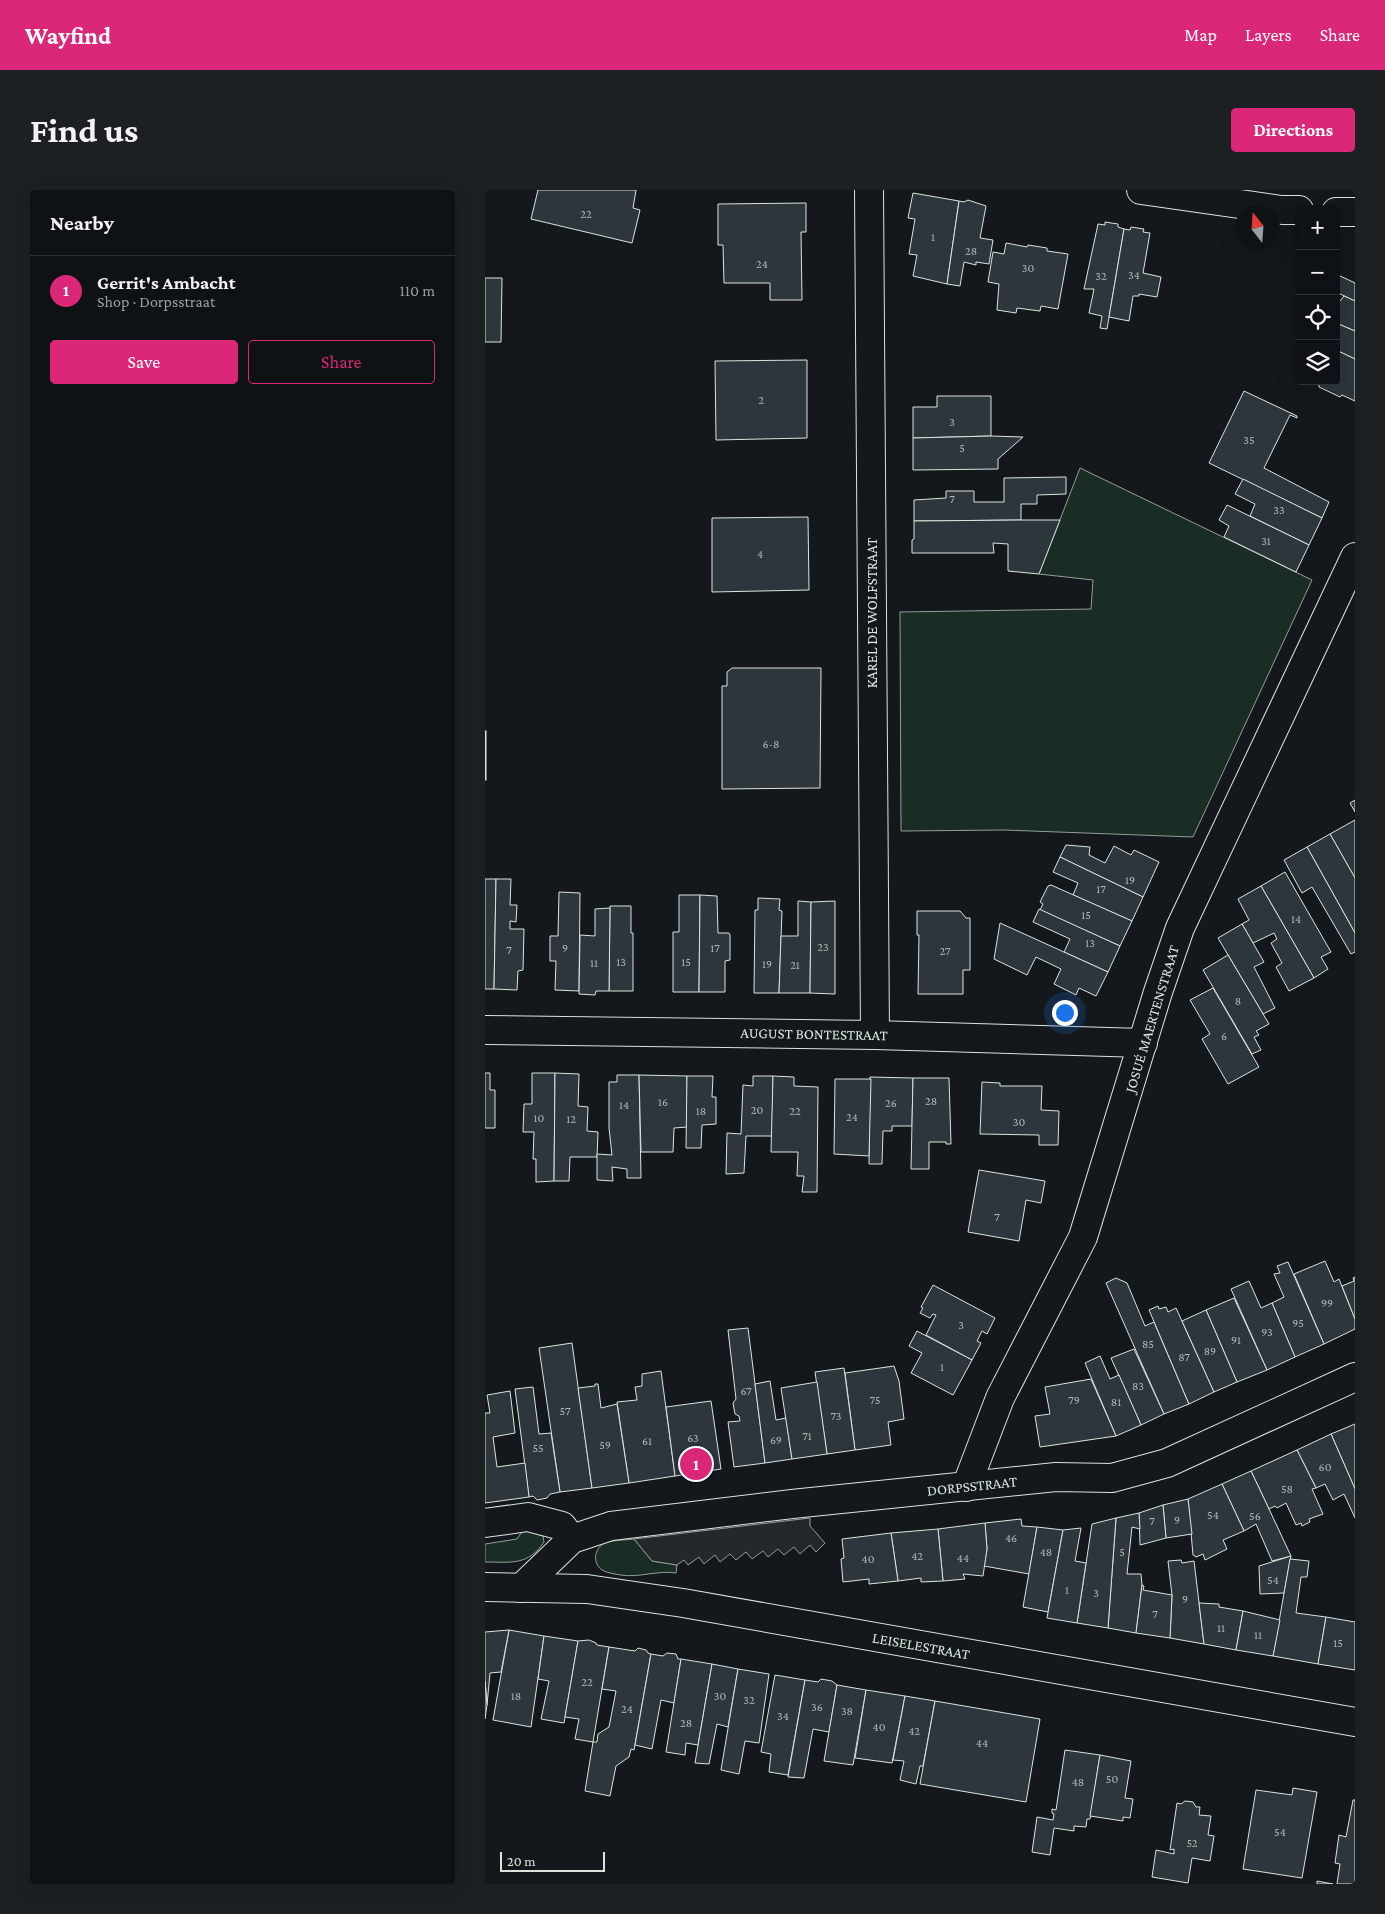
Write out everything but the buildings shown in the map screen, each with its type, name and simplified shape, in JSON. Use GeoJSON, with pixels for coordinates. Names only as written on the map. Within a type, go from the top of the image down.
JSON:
{"type":"FeatureCollection","features":[{"type":"Feature","properties":{"kind":"street","name":"KAREL DE WOLFSTRAAT"},"geometry":{"type":"LineString","coordinates":[[869,190],[875,1035]]}},
{"type":"Feature","properties":{"kind":"street"},"geometry":{"type":"LineString","coordinates":[[1141,190],[1282,210],[1295,210]]}},
{"type":"Feature","properties":{"kind":"street","name":"JOSUÉ MAERTENSTRAAT"},"geometry":{"type":"LineString","coordinates":[[966,1487],[999,1398],[1083,1237],[1180,928],[1355,557]]}},
{"type":"Feature","properties":{"kind":"street","name":"AUGUST BONTESTRAAT"},"geometry":{"type":"LineString","coordinates":[[485,1030],[875,1035],[1143,1043]]}},
{"type":"Feature","properties":{"kind":"street","name":"DORPSSTRAAT"},"geometry":{"type":"LineString","coordinates":[[521,1588],[572,1539],[611,1526],[792,1504],[1056,1476],[1112,1478],[1121,1476],[1167,1463],[1355,1377]]}},
{"type":"Feature","properties":{"kind":"street"},"geometry":{"type":"LineString","coordinates":[[485,1523],[528,1517],[561,1526],[572,1539]]}},
{"type":"Feature","properties":{"kind":"street","name":"LEISELESTRAAT"},"geometry":{"type":"LineString","coordinates":[[485,1587],[587,1589],[683,1604],[1355,1722]]}},
{"type":"Feature","properties":{"kind":"green space"},"geometry":{"type":"Polygon","coordinates":[[[1080,468],[1312,580],[1193,837],[1004,830],[901,831],[900,612],[1091,609],[1093,580],[1039,574],[1080,468]]]}},
{"type":"Feature","properties":{"kind":"green space"},"geometry":{"type":"Polygon","coordinates":[[[524,1529],[543,1536],[544,1542],[538,1550],[525,1559],[518,1561],[485,1562],[485,1544],[517,1539],[524,1529]]]}},
{"type":"Feature","properties":{"kind":"green space"},"geometry":{"type":"Polygon","coordinates":[[[634,1539],[652,1561],[677,1565],[676,1573],[662,1572],[628,1576],[606,1572],[596,1563],[597,1551],[603,1544],[610,1541],[634,1539]]]}},
{"type":"Feature","properties":{"kind":"shaded area"},"geometry":{"type":"Polygon","coordinates":[[[810,1518],[810,1526],[825,1543],[816,1552],[810,1545],[800,1554],[794,1547],[784,1555],[778,1549],[768,1557],[763,1551],[752,1559],[746,1552],[736,1560],[730,1554],[720,1562],[715,1555],[704,1564],[699,1557],[688,1565],[684,1560],[677,1565],[652,1561],[634,1539],[810,1518]]]}},
{"type":"Feature","properties":{"kind":"place","name":"Gerrit's Ambacht"},"geometry":{"type":"Point","coordinates":[696,1464]}}]}
